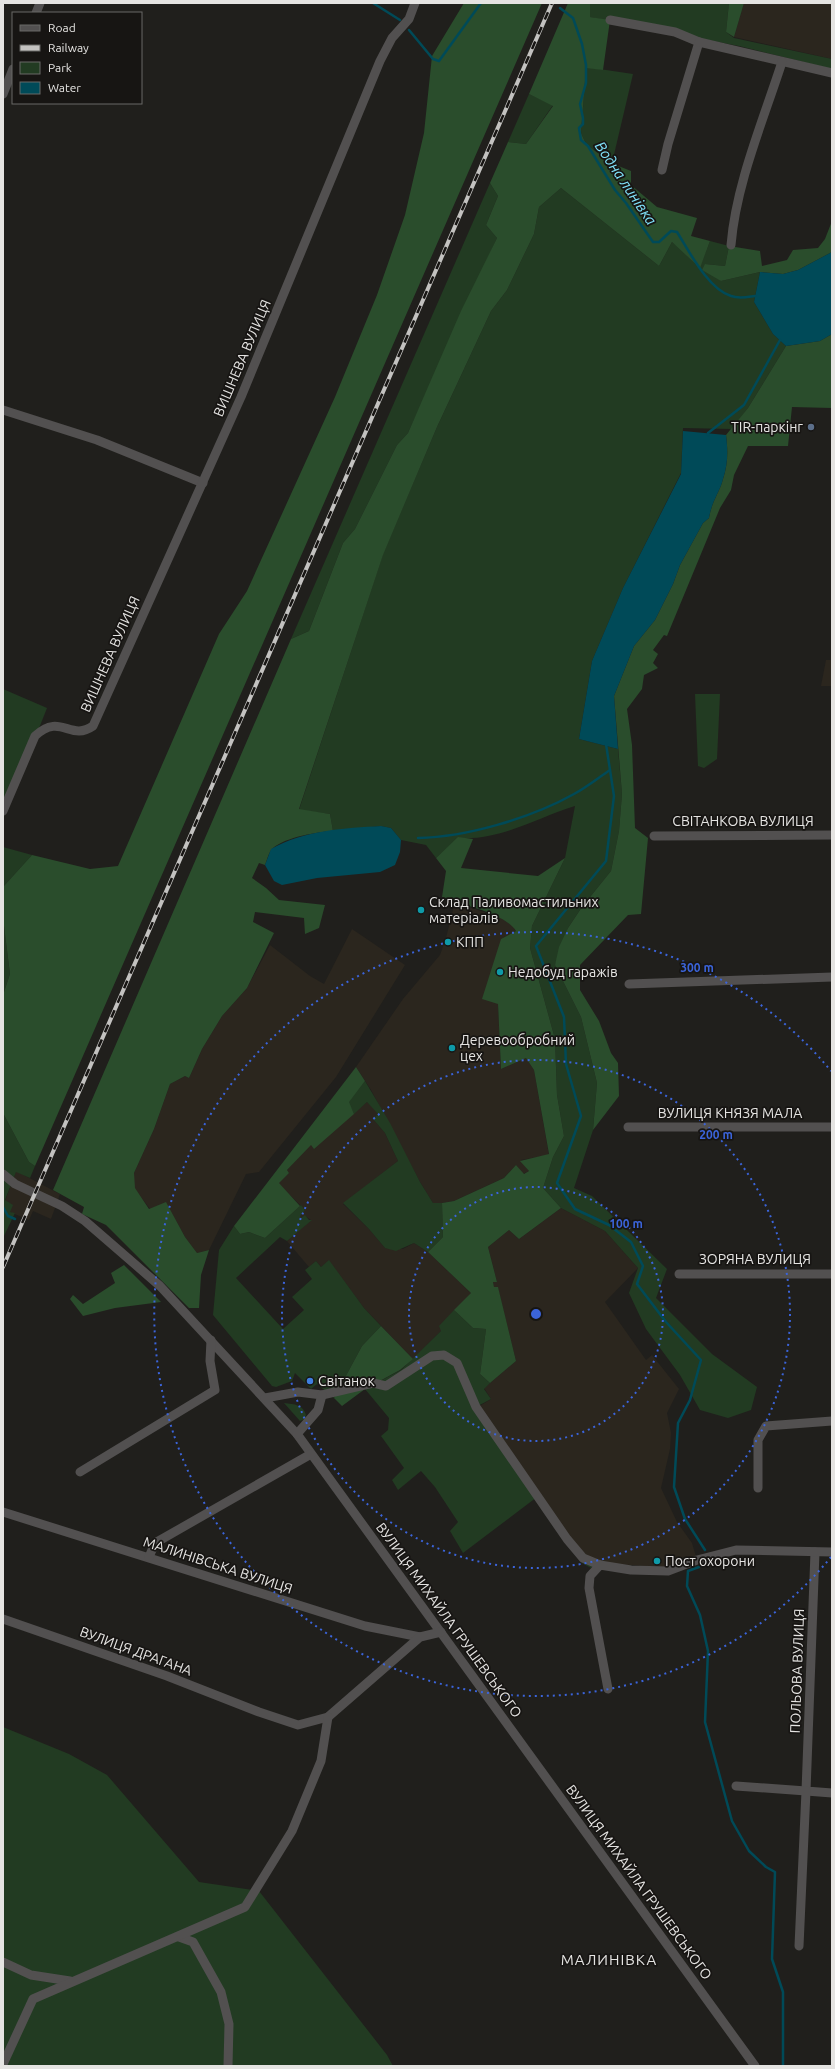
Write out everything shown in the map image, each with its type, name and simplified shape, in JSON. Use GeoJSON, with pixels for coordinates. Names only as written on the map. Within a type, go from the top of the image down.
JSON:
{"type":"FeatureCollection","features":[{"type":"Feature","properties":{"kind":"street","name":"ВИШНЕВА ВУЛИЦЯ"},"geometry":{"type":"LineString","coordinates":[[3,811],[35,736],[44,728],[54,725],[78,731],[93,726],[203,483],[308,237],[380,62],[392,38],[409,18],[415,3]]}},
{"type":"Feature","properties":{"kind":"street"},"geometry":{"type":"LineString","coordinates":[[610,20],[675,32],[699,42],[832,73]]}},
{"type":"Feature","properties":{"kind":"street"},"geometry":{"type":"LineString","coordinates":[[662,170],[668,144],[699,42]]}},
{"type":"Feature","properties":{"kind":"street"},"geometry":{"type":"LineString","coordinates":[[731,245],[733,221],[740,191],[782,62]]}},
{"type":"Feature","properties":{"kind":"street"},"geometry":{"type":"LineString","coordinates":[[3,94],[12,72]]}},
{"type":"Feature","properties":{"kind":"street"},"geometry":{"type":"LineString","coordinates":[[3,410],[97,440],[203,483]]}},
{"type":"Feature","properties":{"kind":"street","name":"СВІТАНКОВА ВУЛИЦЯ"},"geometry":{"type":"LineString","coordinates":[[654,836],[832,835]]}},
{"type":"Feature","properties":{"kind":"street"},"geometry":{"type":"LineString","coordinates":[[629,984],[832,977]]}},
{"type":"Feature","properties":{"kind":"street","name":"ВУЛИЦЯ КНЯЗЯ МАЛА"},"geometry":{"type":"LineString","coordinates":[[628,1127],[832,1127]]}},
{"type":"Feature","properties":{"kind":"street","name":"ВУЛИЦЯ МИХАЙЛА ГРУШЕВСЬКОГО"},"geometry":{"type":"LineString","coordinates":[[3,1176],[30,1192],[62,1206],[85,1221],[160,1286],[297,1434],[755,2066]]}},
{"type":"Feature","properties":{"kind":"street","name":"ЗОРЯНА ВУЛИЦЯ"},"geometry":{"type":"LineString","coordinates":[[678,1274],[832,1274]]}},
{"type":"Feature","properties":{"kind":"street"},"geometry":{"type":"LineString","coordinates":[[80,1472],[215,1390],[210,1361],[211,1340]]}},
{"type":"Feature","properties":{"kind":"street"},"geometry":{"type":"LineString","coordinates":[[265,1398],[298,1392],[322,1395],[373,1384],[386,1386],[432,1356],[444,1355],[457,1363],[476,1407],[567,1539],[583,1558],[600,1565],[631,1570],[668,1571],[696,1560],[736,1550],[832,1552]]}},
{"type":"Feature","properties":{"kind":"street"},"geometry":{"type":"LineString","coordinates":[[297,1434],[318,1410],[322,1395]]}},
{"type":"Feature","properties":{"kind":"street"},"geometry":{"type":"LineString","coordinates":[[758,1488],[758,1440],[766,1426],[832,1421]]}},
{"type":"Feature","properties":{"kind":"street"},"geometry":{"type":"LineString","coordinates":[[148,1557],[155,1543],[311,1454]]}},
{"type":"Feature","properties":{"kind":"street","name":"МАЛИНІВСЬКА ВУЛИЦЯ"},"geometry":{"type":"LineString","coordinates":[[6,1513],[365,1626],[420,1637]]}},
{"type":"Feature","properties":{"kind":"street","name":"ПОЛЬОВА ВУЛИЦЯ"},"geometry":{"type":"LineString","coordinates":[[798,1946],[806,1791],[815,1552]]}},
{"type":"Feature","properties":{"kind":"street"},"geometry":{"type":"LineString","coordinates":[[600,1565],[590,1576],[589,1588],[608,1689]]}},
{"type":"Feature","properties":{"kind":"street","name":"ВУЛИЦЯ ДРАГАНА"},"geometry":{"type":"LineString","coordinates":[[3,1619],[167,1676],[259,1712],[298,1725],[328,1717]]}},
{"type":"Feature","properties":{"kind":"street"},"geometry":{"type":"LineString","coordinates":[[3,2064],[33,1998],[179,1937],[245,1907],[292,1830],[321,1762],[328,1717],[420,1637],[441,1632]]}},
{"type":"Feature","properties":{"kind":"street"},"geometry":{"type":"LineString","coordinates":[[736,1786],[832,1793]]}},
{"type":"Feature","properties":{"kind":"street"},"geometry":{"type":"LineString","coordinates":[[179,1937],[192,1942],[221,1992],[229,2024],[228,2066]]}},
{"type":"Feature","properties":{"kind":"street"},"geometry":{"type":"LineString","coordinates":[[3,1962],[31,1975],[70,1982]]}},
{"type":"Feature","properties":{"kind":"shaded area"},"geometry":{"type":"Polygon","coordinates":[[[744,3],[832,3],[832,59],[734,37],[744,3]]]}},
{"type":"Feature","properties":{"kind":"shaded area"},"geometry":{"type":"Polygon","coordinates":[[[826,660],[832,660],[832,686],[821,686],[826,660]]]}},
{"type":"Feature","properties":{"kind":"shaded area"},"geometry":{"type":"Polygon","coordinates":[[[455,902],[501,918],[513,926],[516,931],[501,939],[498,1004],[501,1069],[526,1058],[534,1070],[549,1155],[521,1160],[529,1171],[523,1174],[516,1165],[504,1178],[454,1201],[433,1203],[420,1182],[371,1090],[356,1067],[403,999],[440,955],[455,902]]]}},
{"type":"Feature","properties":{"kind":"shaded area"},"geometry":{"type":"Polygon","coordinates":[[[352,929],[405,965],[336,1077],[259,1172],[246,1174],[209,1250],[197,1253],[185,1237],[166,1203],[150,1209],[134,1188],[134,1173],[154,1129],[170,1084],[185,1076],[189,1078],[202,1049],[222,1016],[247,988],[270,945],[310,976],[324,984],[352,929]]]}},
{"type":"Feature","properties":{"kind":"shaded area"},"geometry":{"type":"Polygon","coordinates":[[[367,1102],[379,1114],[373,1119],[385,1133],[398,1161],[343,1204],[369,1229],[385,1248],[403,1249],[414,1243],[428,1252],[471,1293],[441,1331],[413,1359],[364,1308],[329,1261],[321,1267],[316,1261],[309,1267],[287,1241],[311,1220],[305,1216],[301,1218],[299,1215],[305,1210],[278,1183],[289,1173],[287,1170],[311,1144],[314,1148],[367,1102]]]}},
{"type":"Feature","properties":{"kind":"shaded area"},"geometry":{"type":"Polygon","coordinates":[[[16,1171],[60,1194],[51,1219],[33,1211],[29,1220],[10,1212],[5,1201],[16,1171]]]}},
{"type":"Feature","properties":{"kind":"shaded area"},"geometry":{"type":"Polygon","coordinates":[[[561,1208],[605,1231],[638,1268],[605,1302],[646,1360],[652,1355],[679,1389],[667,1413],[671,1433],[670,1449],[661,1488],[677,1522],[692,1543],[697,1560],[664,1567],[595,1563],[580,1551],[478,1407],[491,1399],[484,1388],[516,1361],[498,1288],[494,1287],[493,1282],[497,1282],[488,1247],[509,1230],[519,1239],[561,1208]]]}},
{"type":"Feature","properties":{"kind":"green space"},"geometry":{"type":"Polygon","coordinates":[[[464,3],[542,3],[35,1166],[29,1162],[3,1113],[3,995],[10,974],[3,918],[3,887],[32,855],[90,869],[118,866],[219,634],[247,591],[335,397],[377,295],[405,215],[424,133],[432,56],[464,3]]]}},
{"type":"Feature","properties":{"kind":"green space"},"geometry":{"type":"Polygon","coordinates":[[[568,3],[590,3],[590,17],[610,20],[603,70],[586,68],[581,133],[586,144],[611,163],[631,171],[631,185],[657,207],[697,218],[691,236],[710,241],[700,268],[672,242],[659,266],[561,188],[539,207],[534,234],[507,290],[491,311],[437,427],[383,555],[299,809],[330,814],[333,831],[293,838],[279,844],[270,851],[265,865],[259,863],[252,878],[279,900],[325,905],[319,928],[305,934],[304,918],[255,912],[253,922],[274,933],[247,988],[222,1016],[202,1049],[189,1078],[185,1076],[170,1084],[154,1129],[134,1173],[135,1188],[149,1209],[166,1202],[185,1237],[197,1253],[209,1250],[201,1275],[199,1308],[189,1308],[106,1225],[82,1214],[84,1207],[53,1190],[291,639],[309,631],[343,543],[355,529],[397,445],[408,433],[461,311],[497,238],[486,225],[498,196],[490,183],[508,142],[526,144],[553,106],[529,94],[568,3]]]}},
{"type":"Feature","properties":{"kind":"green space"},"geometry":{"type":"Polygon","coordinates":[[[590,3],[729,3],[726,32],[734,38],[832,59],[832,69],[739,46],[590,17],[590,3]]]}},
{"type":"Feature","properties":{"kind":"green space"},"geometry":{"type":"Polygon","coordinates":[[[729,3],[744,3],[734,37],[726,32],[729,3]]]}},
{"type":"Feature","properties":{"kind":"green space"},"geometry":{"type":"Polygon","coordinates":[[[586,67],[633,74],[612,163],[586,144],[581,133],[586,67]]]}},
{"type":"Feature","properties":{"kind":"green space"},"geometry":{"type":"Polygon","coordinates":[[[529,94],[553,105],[526,144],[508,142],[529,94]]]}},
{"type":"Feature","properties":{"kind":"green space"},"geometry":{"type":"Polygon","coordinates":[[[490,183],[498,196],[486,225],[497,238],[408,433],[397,445],[355,529],[343,543],[309,631],[291,639],[490,183]]]}},
{"type":"Feature","properties":{"kind":"green space"},"geometry":{"type":"Polygon","coordinates":[[[561,188],[659,266],[672,242],[701,264],[710,241],[729,246],[725,266],[705,264],[721,281],[760,272],[754,302],[773,334],[786,346],[748,408],[732,429],[683,428],[681,473],[623,588],[592,661],[579,739],[618,749],[622,794],[619,831],[611,871],[582,907],[568,928],[555,965],[581,1017],[597,1083],[593,1130],[574,1188],[592,1196],[667,1269],[656,1298],[712,1354],[757,1387],[751,1410],[728,1418],[700,1410],[680,1375],[646,1329],[629,1293],[638,1268],[605,1231],[561,1208],[543,1188],[553,1157],[564,1136],[557,1095],[555,1039],[530,948],[532,926],[565,858],[575,806],[518,828],[489,836],[458,838],[436,858],[426,845],[401,840],[391,828],[381,826],[333,831],[330,814],[299,810],[383,554],[437,427],[491,311],[507,290],[534,234],[539,207],[561,188]]]}},
{"type":"Feature","properties":{"kind":"green space"},"geometry":{"type":"Polygon","coordinates":[[[832,221],[832,252],[798,270],[783,274],[760,272],[721,281],[702,270],[705,264],[725,266],[729,246],[760,251],[762,266],[787,260],[793,250],[818,248],[825,239],[832,221]]]}},
{"type":"Feature","properties":{"kind":"green space"},"geometry":{"type":"Polygon","coordinates":[[[832,334],[832,408],[792,407],[788,446],[748,446],[734,475],[731,490],[720,508],[667,636],[664,635],[653,650],[658,654],[653,663],[658,668],[644,675],[642,689],[627,709],[632,745],[635,828],[648,838],[641,914],[628,915],[580,965],[580,990],[599,1021],[611,1053],[618,1063],[619,1096],[593,1130],[597,1083],[581,1017],[555,965],[559,947],[568,928],[582,907],[611,871],[619,831],[622,794],[614,696],[634,646],[655,620],[673,584],[680,565],[703,523],[709,518],[726,468],[726,435],[748,408],[786,346],[820,341],[832,334]]]}},
{"type":"Feature","properties":{"kind":"green space"},"geometry":{"type":"Polygon","coordinates":[[[3,689],[47,708],[3,819],[3,689]]]}},
{"type":"Feature","properties":{"kind":"green space"},"geometry":{"type":"Polygon","coordinates":[[[695,694],[720,694],[717,759],[704,768],[698,766],[695,694]]]}},
{"type":"Feature","properties":{"kind":"green space"},"geometry":{"type":"Polygon","coordinates":[[[458,837],[473,839],[461,868],[538,876],[565,858],[532,926],[530,948],[555,1039],[557,1095],[564,1136],[553,1157],[543,1188],[561,1208],[519,1239],[509,1230],[488,1247],[497,1282],[493,1282],[494,1287],[498,1287],[516,1361],[490,1383],[480,1374],[486,1329],[473,1328],[454,1310],[471,1293],[428,1252],[443,1237],[442,1203],[454,1201],[504,1178],[516,1165],[524,1174],[529,1171],[520,1161],[549,1154],[534,1070],[526,1058],[501,1069],[498,1004],[482,999],[501,939],[516,931],[502,919],[493,914],[442,897],[446,871],[436,858],[458,837]]]}},
{"type":"Feature","properties":{"kind":"green space"},"geometry":{"type":"Polygon","coordinates":[[[3,847],[32,855],[3,887],[3,847]]]}},
{"type":"Feature","properties":{"kind":"green space"},"geometry":{"type":"Polygon","coordinates":[[[3,918],[10,974],[3,995],[3,918]]]}},
{"type":"Feature","properties":{"kind":"green space"},"geometry":{"type":"Polygon","coordinates":[[[356,1067],[365,1081],[349,1102],[354,1114],[314,1149],[311,1145],[287,1170],[289,1173],[279,1183],[300,1206],[265,1238],[249,1232],[240,1234],[234,1226],[356,1067]]]}},
{"type":"Feature","properties":{"kind":"green space"},"geometry":{"type":"Polygon","coordinates":[[[365,1081],[390,1123],[420,1182],[433,1203],[442,1203],[443,1237],[428,1252],[414,1243],[396,1251],[385,1248],[369,1229],[343,1203],[398,1161],[385,1133],[373,1119],[378,1114],[367,1102],[354,1114],[348,1102],[365,1081]]]}},
{"type":"Feature","properties":{"kind":"green space"},"geometry":{"type":"Polygon","coordinates":[[[3,1113],[29,1162],[35,1166],[30,1178],[16,1172],[5,1200],[13,1205],[10,1212],[15,1213],[3,1238],[3,1113]]]}},
{"type":"Feature","properties":{"kind":"green space"},"geometry":{"type":"Polygon","coordinates":[[[301,1205],[305,1210],[300,1216],[301,1218],[305,1215],[309,1220],[312,1220],[287,1241],[280,1237],[236,1278],[283,1329],[304,1310],[292,1297],[312,1279],[305,1270],[316,1261],[321,1267],[329,1260],[364,1308],[381,1326],[362,1346],[334,1398],[317,1384],[311,1389],[295,1373],[292,1381],[276,1387],[272,1386],[213,1315],[219,1250],[234,1226],[240,1234],[249,1232],[265,1238],[301,1205]]]}},
{"type":"Feature","properties":{"kind":"green space"},"geometry":{"type":"Polygon","coordinates":[[[124,1265],[161,1302],[115,1308],[83,1316],[70,1299],[73,1295],[83,1304],[115,1283],[111,1273],[124,1265]]]}},
{"type":"Feature","properties":{"kind":"green space"},"geometry":{"type":"Polygon","coordinates":[[[454,1310],[473,1328],[486,1329],[480,1374],[490,1383],[484,1389],[491,1399],[478,1406],[572,1542],[595,1563],[591,1568],[582,1563],[576,1556],[537,1497],[463,1553],[450,1531],[458,1522],[435,1487],[421,1471],[398,1490],[392,1480],[404,1468],[381,1436],[388,1430],[389,1418],[365,1389],[401,1370],[441,1331],[439,1326],[454,1310]]]}},
{"type":"Feature","properties":{"kind":"green space"},"geometry":{"type":"Polygon","coordinates":[[[381,1326],[413,1359],[400,1370],[365,1389],[342,1406],[334,1398],[362,1346],[381,1326]]]}},
{"type":"Feature","properties":{"kind":"green space"},"geometry":{"type":"Polygon","coordinates":[[[284,1403],[301,1407],[306,1415],[305,1419],[300,1421],[284,1403]]]}},
{"type":"Feature","properties":{"kind":"green space"},"geometry":{"type":"Polygon","coordinates":[[[3,1727],[69,1754],[107,1775],[199,1882],[259,1891],[387,2055],[393,2066],[3,2066],[3,1727]]]}},
{"type":"Feature","properties":{"kind":"water"},"geometry":{"type":"Polygon","coordinates":[[[832,252],[832,334],[820,341],[786,346],[773,334],[754,302],[760,272],[783,274],[798,270],[832,252]]]}},
{"type":"Feature","properties":{"kind":"water"},"geometry":{"type":"Polygon","coordinates":[[[683,431],[726,435],[727,463],[725,473],[709,518],[703,523],[680,565],[673,584],[655,620],[634,646],[614,696],[618,749],[579,739],[592,661],[623,588],[681,474],[683,431]]]}},
{"type":"Feature","properties":{"kind":"water"},"geometry":{"type":"Polygon","coordinates":[[[381,826],[391,828],[401,840],[400,852],[395,865],[380,872],[317,878],[282,885],[274,881],[265,865],[271,849],[297,838],[339,829],[381,826]]]}},
{"type":"Feature","properties":{"kind":"waterway"},"geometry":{"type":"LineString","coordinates":[[373,3],[400,20]]}},
{"type":"Feature","properties":{"kind":"waterway","name":"Водна линівка"},"geometry":{"type":"LineString","coordinates":[[409,30],[433,59],[439,61],[481,3]]}},
{"type":"Feature","properties":{"kind":"waterway","name":"Водна линівка"},"geometry":{"type":"LineString","coordinates":[[560,8],[573,18],[582,44],[586,65],[586,83],[580,104],[583,118],[583,124],[579,128],[581,140],[588,146],[615,190],[626,203],[653,242],[659,242],[671,231],[677,232],[693,259],[715,286],[734,297],[743,298],[755,296]]}},
{"type":"Feature","properties":{"kind":"waterway"},"geometry":{"type":"LineString","coordinates":[[708,435],[708,433],[744,405],[780,340]]}},
{"type":"Feature","properties":{"kind":"waterway"},"geometry":{"type":"LineString","coordinates":[[606,744],[614,796],[606,861],[536,946],[564,1017],[566,1064],[581,1116],[557,1183],[575,1209],[609,1225],[631,1242],[643,1266],[637,1284],[666,1322],[701,1360],[690,1400],[678,1423],[674,1487],[685,1519],[705,1550]]}},
{"type":"Feature","properties":{"kind":"waterway"},"geometry":{"type":"LineString","coordinates":[[418,838],[437,837],[478,830],[519,818],[557,803],[574,794],[610,770]]}},
{"type":"Feature","properties":{"kind":"waterway"},"geometry":{"type":"LineString","coordinates":[[3,1207],[8,1216],[15,1219]]}},
{"type":"Feature","properties":{"kind":"waterway"},"geometry":{"type":"LineString","coordinates":[[699,1567],[688,1571],[687,1586],[700,1615],[708,1651],[705,1722],[732,1821],[749,1851],[766,1867],[775,1872],[772,1959],[783,1992],[783,2066]]}},
{"type":"Feature","properties":{"kind":"railway"},"geometry":{"type":"LineString","coordinates":[[3,1267],[552,3]]}},
{"type":"Feature","properties":{"kind":"place","name":"TIR-паркінг"},"geometry":{"type":"Point","coordinates":[811,427]}},
{"type":"Feature","properties":{"kind":"place","name":"Склад Паливомастильних матеріалів"},"geometry":{"type":"Point","coordinates":[421,910]}},
{"type":"Feature","properties":{"kind":"place","name":"КПП"},"geometry":{"type":"Point","coordinates":[448,942]}},
{"type":"Feature","properties":{"kind":"place","name":"Недобуд гаражів"},"geometry":{"type":"Point","coordinates":[500,972]}},
{"type":"Feature","properties":{"kind":"place","name":"Деревообробний цех"},"geometry":{"type":"Point","coordinates":[452,1048]}},
{"type":"Feature","properties":{"kind":"place","name":"Світанок"},"geometry":{"type":"Point","coordinates":[310,1381]}},
{"type":"Feature","properties":{"kind":"place","name":"Пост охорони"},"geometry":{"type":"Point","coordinates":[657,1561]}},
{"type":"Feature","properties":{"kind":"district","name":"МАЛИНІВКА"},"geometry":{"type":"Point","coordinates":[609,1959]}}]}
